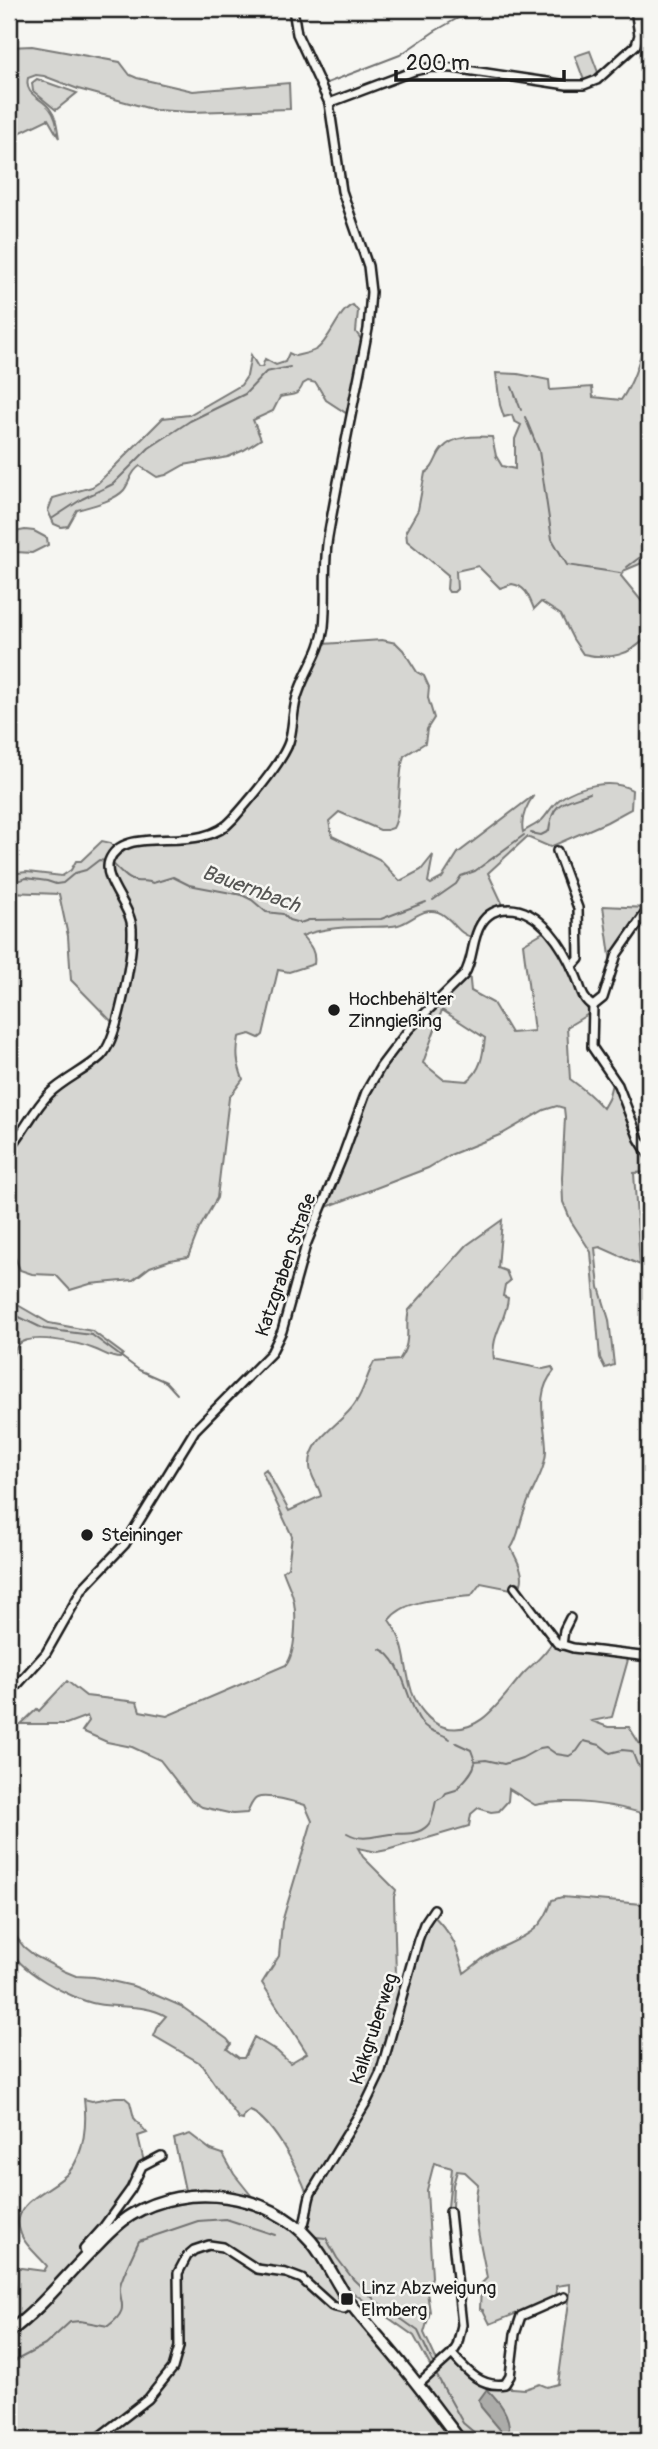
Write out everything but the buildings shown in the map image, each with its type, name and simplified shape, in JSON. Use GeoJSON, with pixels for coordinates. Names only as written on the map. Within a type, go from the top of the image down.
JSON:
{"type":"FeatureCollection","features":[{"type":"Feature","properties":{"kind":"street"},"geometry":{"type":"LineString","coordinates":[[9,1149],[47,1097],[101,1056],[115,1034],[133,927],[110,877],[109,862],[112,856],[131,841],[194,839],[219,831],[232,821],[288,746],[298,693],[321,640],[326,548],[366,338],[371,292],[365,256],[342,191],[329,103],[297,34],[293,9]]}},
{"type":"Feature","properties":{"kind":"street"},"geometry":{"type":"LineString","coordinates":[[329,103],[414,71],[432,67],[567,85],[590,83],[636,45],[639,35],[635,9]]}},
{"type":"Feature","properties":{"kind":"street"},"geometry":{"type":"LineString","coordinates":[[557,851],[578,908],[579,959],[572,967]]}},
{"type":"Feature","properties":{"kind":"street"},"geometry":{"type":"LineString","coordinates":[[649,908],[617,954],[603,998],[593,1006],[592,1046],[618,1085],[639,1139],[649,1155]]}},
{"type":"Feature","properties":{"kind":"street","name":"Katzgraben Straße"},"geometry":{"type":"LineString","coordinates":[[9,1694],[46,1653],[83,1588],[125,1544],[195,1430],[271,1353],[282,1331],[306,1245],[366,1091],[409,1029],[464,975],[470,965],[474,940],[481,924],[497,911],[524,911],[546,929],[572,967],[584,999],[593,1006]]}},
{"type":"Feature","properties":{"kind":"street"},"geometry":{"type":"LineString","coordinates":[[515,1587],[554,1639],[562,1645],[649,1657]]}},
{"type":"Feature","properties":{"kind":"street"},"geometry":{"type":"LineString","coordinates":[[562,1645],[564,1630],[570,1618]]}},
{"type":"Feature","properties":{"kind":"street","name":"Kalkgruberweg"},"geometry":{"type":"LineString","coordinates":[[301,2231],[306,2222],[311,2193],[367,2101],[380,2074],[418,1940],[434,1909]]}},
{"type":"Feature","properties":{"kind":"street"},"geometry":{"type":"LineString","coordinates":[[86,2256],[84,2249],[102,2230],[131,2189],[142,2166],[161,2157]]}},
{"type":"Feature","properties":{"kind":"street"},"geometry":{"type":"LineString","coordinates":[[9,2332],[122,2221],[133,2214],[155,2204],[178,2199],[216,2196],[240,2199],[272,2210],[301,2231],[320,2253],[351,2304],[460,2440]]}},
{"type":"Feature","properties":{"kind":"street"},"geometry":{"type":"LineString","coordinates":[[418,2385],[452,2354],[457,2346],[462,2325],[450,2212]]}},
{"type":"Feature","properties":{"kind":"street"},"geometry":{"type":"LineString","coordinates":[[94,2440],[148,2399],[173,2368],[179,2347],[178,2273],[187,2256],[194,2250],[209,2245],[223,2247],[257,2269],[286,2273],[302,2279],[336,2309],[344,2309],[351,2304]]}},
{"type":"Feature","properties":{"kind":"street"},"geometry":{"type":"LineString","coordinates":[[452,2354],[469,2373],[482,2382],[505,2384],[510,2376],[515,2334],[521,2316],[564,2297]]}},
{"type":"Feature","properties":{"kind":"shaded area"},"geometry":{"type":"Polygon","coordinates":[[[32,46],[120,62],[130,75],[137,78],[193,91],[289,83],[290,109],[191,112],[155,110],[36,75],[28,78],[27,84],[31,93],[52,112],[59,138],[48,119],[9,138],[9,47],[32,46]]]}},
{"type":"Feature","properties":{"kind":"shaded area"},"geometry":{"type":"Polygon","coordinates":[[[590,51],[599,75],[585,83],[575,56],[590,51]]]}},
{"type":"Feature","properties":{"kind":"shaded area"},"geometry":{"type":"Polygon","coordinates":[[[37,79],[77,93],[56,110],[33,91],[32,83],[37,79]]]}},
{"type":"Feature","properties":{"kind":"shaded area"},"geometry":{"type":"Polygon","coordinates":[[[353,305],[358,311],[356,332],[363,342],[349,415],[326,400],[316,383],[308,381],[297,393],[280,397],[273,411],[253,420],[261,439],[244,450],[228,457],[184,465],[157,477],[140,466],[120,494],[102,503],[77,510],[68,526],[54,524],[48,511],[53,498],[98,483],[163,418],[189,415],[241,385],[247,376],[251,355],[258,367],[262,367],[265,359],[276,365],[285,362],[289,353],[295,356],[317,349],[343,312],[353,305]]]}},
{"type":"Feature","properties":{"kind":"shaded area"},"geometry":{"type":"Polygon","coordinates":[[[649,327],[649,560],[623,571],[621,576],[649,610],[649,635],[634,648],[619,655],[602,657],[583,654],[561,615],[541,602],[534,609],[521,587],[512,584],[500,588],[478,566],[456,571],[457,589],[449,592],[448,575],[407,541],[406,531],[418,510],[425,473],[447,444],[459,439],[492,437],[496,456],[502,466],[515,469],[515,439],[521,425],[514,421],[512,415],[504,417],[496,373],[549,380],[550,390],[592,387],[593,397],[621,400],[635,373],[649,327]]]}},
{"type":"Feature","properties":{"kind":"shaded area"},"geometry":{"type":"Polygon","coordinates":[[[34,531],[47,538],[48,545],[32,553],[16,552],[10,543],[9,533],[34,531]]]}},
{"type":"Feature","properties":{"kind":"shaded area"},"geometry":{"type":"Polygon","coordinates":[[[382,640],[396,643],[417,672],[424,676],[429,687],[428,698],[434,718],[427,729],[425,743],[404,756],[398,813],[393,828],[380,830],[339,812],[329,821],[332,836],[379,859],[400,881],[421,870],[433,855],[428,882],[431,884],[442,878],[458,853],[534,795],[524,812],[523,832],[542,820],[560,799],[585,787],[605,784],[624,786],[632,790],[631,809],[550,847],[527,837],[488,873],[504,907],[499,908],[472,937],[463,933],[443,914],[432,911],[393,926],[338,928],[302,936],[313,952],[314,964],[289,972],[278,970],[263,1035],[259,1038],[250,1034],[239,1037],[238,1058],[243,1079],[229,1098],[217,1198],[199,1229],[188,1257],[150,1267],[133,1280],[90,1284],[70,1290],[56,1275],[32,1274],[20,1270],[9,1243],[9,1152],[56,1090],[92,1065],[118,1028],[71,980],[68,936],[59,894],[9,892],[9,874],[27,872],[62,876],[102,841],[111,843],[116,853],[138,842],[179,843],[217,835],[285,757],[297,704],[323,644],[382,640]]]}},
{"type":"Feature","properties":{"kind":"shaded area"},"geometry":{"type":"Polygon","coordinates":[[[603,906],[647,908],[611,963],[603,906]]]}},
{"type":"Feature","properties":{"kind":"shaded area"},"geometry":{"type":"Polygon","coordinates":[[[545,931],[576,980],[582,1000],[590,1013],[567,1027],[570,1079],[603,1108],[613,1080],[649,1158],[649,1172],[634,1173],[640,1265],[600,1247],[595,1248],[599,1287],[609,1320],[614,1365],[605,1368],[600,1358],[591,1252],[571,1221],[563,1202],[564,1108],[557,1106],[544,1110],[502,1134],[450,1155],[428,1168],[324,1208],[372,1084],[410,1030],[469,971],[471,991],[493,1003],[511,1033],[534,1031],[523,944],[545,931]],[[442,1010],[423,1063],[443,1079],[467,1081],[478,1067],[485,1038],[442,1010]]]}},
{"type":"Feature","properties":{"kind":"shaded area"},"geometry":{"type":"Polygon","coordinates":[[[502,1220],[498,1268],[506,1271],[510,1281],[505,1285],[503,1296],[508,1298],[507,1306],[494,1343],[494,1359],[543,1369],[552,1367],[554,1371],[542,1399],[545,1458],[511,1548],[521,1570],[521,1584],[517,1582],[511,1589],[481,1583],[471,1596],[415,1604],[405,1607],[389,1620],[399,1638],[409,1682],[420,1708],[439,1725],[457,1729],[480,1721],[490,1713],[553,1641],[571,1650],[629,1656],[612,1717],[592,1721],[608,1727],[629,1727],[641,1746],[642,1757],[649,1765],[649,1816],[592,1803],[535,1805],[509,1789],[508,1801],[499,1811],[491,1812],[478,1808],[471,1814],[469,1826],[377,1852],[358,1848],[363,1857],[396,1890],[396,1976],[404,1985],[378,2073],[360,2108],[362,2111],[381,2075],[423,1931],[433,1915],[453,1941],[464,1973],[492,1952],[531,1932],[543,1920],[552,1900],[562,1897],[642,1904],[649,1902],[649,2440],[468,2440],[423,2384],[452,2361],[485,2386],[525,2389],[540,2384],[547,2387],[558,2384],[570,2294],[570,2284],[556,2286],[557,2297],[490,2324],[480,2309],[481,2284],[487,2278],[476,2219],[478,2184],[465,2172],[457,2171],[452,2207],[448,2207],[452,2168],[434,2163],[427,2190],[432,2277],[427,2292],[430,2312],[424,2333],[438,2363],[432,2369],[414,2336],[345,2287],[326,2254],[307,2229],[310,2207],[303,2183],[288,2153],[268,2126],[250,2111],[244,2115],[243,2120],[239,2119],[200,2063],[154,2036],[166,2016],[150,2010],[97,2004],[60,1990],[21,1964],[9,1943],[9,1928],[35,1956],[64,1971],[76,1976],[94,1977],[133,1986],[181,2006],[227,2039],[231,2044],[227,2049],[239,2058],[244,2058],[254,2037],[277,2051],[290,2063],[307,2053],[262,1983],[279,1956],[282,1922],[312,1821],[305,1805],[261,1797],[254,1800],[247,1813],[233,1814],[202,1807],[191,1800],[160,1760],[132,1747],[107,1742],[82,1731],[89,1721],[87,1716],[66,1724],[21,1724],[37,1709],[39,1711],[67,1681],[86,1696],[137,1702],[140,1711],[167,1716],[286,1665],[292,1652],[295,1633],[294,1605],[283,1571],[288,1567],[292,1536],[262,1472],[266,1469],[289,1511],[321,1496],[310,1470],[315,1447],[351,1410],[374,1362],[399,1360],[406,1347],[409,1310],[467,1245],[502,1220]]]}},
{"type":"Feature","properties":{"kind":"shaded area"},"geometry":{"type":"Polygon","coordinates":[[[9,1300],[49,1323],[92,1331],[123,1354],[116,1358],[77,1344],[33,1339],[18,1345],[9,1365],[9,1300]]]}},
{"type":"Feature","properties":{"kind":"shaded area"},"geometry":{"type":"Polygon","coordinates":[[[124,2097],[130,2102],[134,2118],[147,2133],[138,2136],[144,2162],[121,2200],[84,2245],[80,2258],[9,2328],[9,2302],[16,2292],[13,2267],[44,2271],[47,2266],[22,2236],[19,2221],[21,2212],[35,2197],[69,2172],[79,2156],[84,2137],[84,2099],[92,2101],[124,2097]]]}},
{"type":"Feature","properties":{"kind":"shaded area"},"geometry":{"type":"Polygon","coordinates":[[[190,2134],[211,2150],[223,2154],[234,2174],[254,2199],[186,2195],[174,2139],[190,2134]]]}},
{"type":"Feature","properties":{"kind":"shaded area"},"geometry":{"type":"Polygon","coordinates":[[[217,2200],[260,2209],[299,2234],[321,2262],[344,2307],[354,2314],[405,2373],[456,2440],[9,2440],[9,2337],[119,2228],[143,2212],[179,2202],[217,2200]]]}},
{"type":"Feature","properties":{"kind":"shaded area"},"geometry":{"type":"Polygon","coordinates":[[[487,2389],[506,2414],[509,2432],[502,2432],[481,2407],[479,2400],[487,2389]]]}},
{"type":"Feature","properties":{"kind":"waterway"},"geometry":{"type":"LineString","coordinates":[[327,83],[400,55],[474,9]]}},
{"type":"Feature","properties":{"kind":"waterway"},"geometry":{"type":"LineString","coordinates":[[53,518],[82,499],[113,484],[149,448],[190,421],[245,394],[266,372],[290,367]]}},
{"type":"Feature","properties":{"kind":"waterway"},"geometry":{"type":"LineString","coordinates":[[512,387],[521,410]]}},
{"type":"Feature","properties":{"kind":"waterway"},"geometry":{"type":"LineString","coordinates":[[525,417],[539,451],[552,539],[567,565],[620,573]]}},
{"type":"Feature","properties":{"kind":"waterway"},"geometry":{"type":"LineString","coordinates":[[627,567],[639,558],[649,556]]}},
{"type":"Feature","properties":{"kind":"waterway","name":"Bauernbach"},"geometry":{"type":"LineString","coordinates":[[531,833],[541,835],[549,831],[556,808],[566,801],[590,793]]}},
{"type":"Feature","properties":{"kind":"waterway","name":"Bauernbach"},"geometry":{"type":"LineString","coordinates":[[433,900],[456,884],[461,876],[475,871],[524,835]]}},
{"type":"Feature","properties":{"kind":"waterway","name":"Bauernbach"},"geometry":{"type":"LineString","coordinates":[[9,884],[26,878],[63,883],[99,860],[106,861]]}},
{"type":"Feature","properties":{"kind":"waterway","name":"Bauernbach"},"geometry":{"type":"LineString","coordinates":[[113,864],[133,880],[153,883],[173,877],[189,885],[242,895],[266,912],[283,914],[289,920],[300,923],[309,920],[381,919],[426,902]]}},
{"type":"Feature","properties":{"kind":"waterway"},"geometry":{"type":"LineString","coordinates":[[9,1312],[44,1329],[92,1335],[139,1370],[166,1382],[177,1394]]}},
{"type":"Feature","properties":{"kind":"waterway"},"geometry":{"type":"LineString","coordinates":[[380,1649],[388,1654],[400,1671],[421,1722],[427,1728],[450,1739]]}},
{"type":"Feature","properties":{"kind":"waterway"},"geometry":{"type":"LineString","coordinates":[[456,1743],[471,1750],[475,1761],[486,1760],[504,1764],[546,1747],[556,1754],[569,1756],[577,1751],[584,1741],[600,1745],[610,1753],[632,1751],[637,1764],[649,1773]]}},
{"type":"Feature","properties":{"kind":"waterway"},"geometry":{"type":"LineString","coordinates":[[347,1833],[368,1838],[414,1833],[423,1829],[431,1821],[436,1801],[446,1793],[456,1790],[470,1774],[475,1763]]}},
{"type":"Feature","properties":{"kind":"waterway"},"geometry":{"type":"LineString","coordinates":[[9,2364],[45,2345],[70,2322],[108,2326],[116,2319],[122,2308],[121,2282],[139,2241],[198,2221],[226,2219],[275,2235]]}},
{"type":"Feature","properties":{"kind":"waterway"},"geometry":{"type":"LineString","coordinates":[[316,2237],[326,2238],[353,2279],[376,2301],[418,2331],[434,2365]]}},
{"type":"Feature","properties":{"kind":"waterway"},"geometry":{"type":"LineString","coordinates":[[436,2374],[463,2423],[476,2434],[491,2440]]}},
{"type":"Feature","properties":{"kind":"place","name":"Hochbehälter Zinngießing"},"geometry":{"type":"Point","coordinates":[334,1010]}},
{"type":"Feature","properties":{"kind":"place","name":"Steininger"},"geometry":{"type":"Point","coordinates":[87,1535]}},
{"type":"Feature","properties":{"kind":"place","name":"Linz Abzweigung Elmberg"},"geometry":{"type":"Point","coordinates":[347,2299]}}]}
